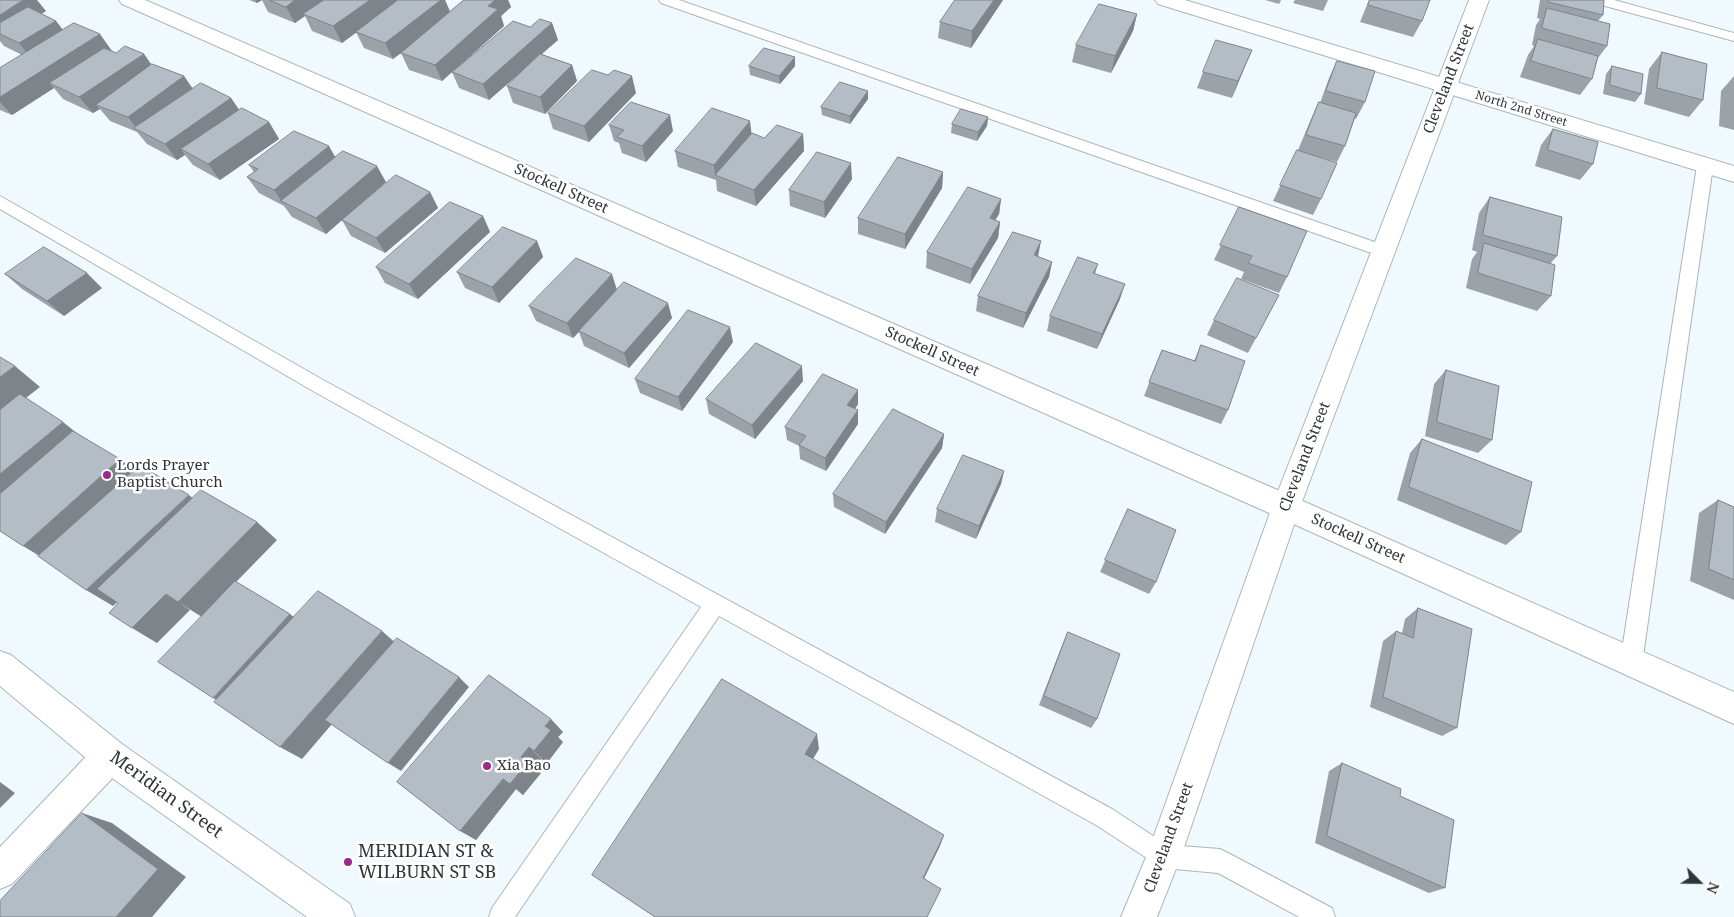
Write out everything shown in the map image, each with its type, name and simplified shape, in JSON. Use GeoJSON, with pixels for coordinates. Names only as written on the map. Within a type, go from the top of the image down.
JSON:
{"type":"FeatureCollection","features":[{"type":"Feature","properties":{"kind":"street","name":"Stockell Street"},"geometry":{"type":"LineString","coordinates":[[128,0],[1286,507],[1734,708]]}},
{"type":"Feature","properties":{"kind":"street","name":"North 2nd Street"},"geometry":{"type":"LineString","coordinates":[[1165,0],[1734,174]]}},
{"type":"Feature","properties":{"kind":"street","name":"Cleveland Street"},"geometry":{"type":"LineString","coordinates":[[1139,917],[1164,856],[1286,507],[1479,0]]}},
{"type":"Feature","properties":{"kind":"street","name":"Meridian Street"},"geometry":{"type":"LineString","coordinates":[[0,666],[110,756],[337,917]]}},
{"type":"Feature","properties":{"kind":"street"},"geometry":{"type":"LineString","coordinates":[[0,872],[110,756]]}},
{"type":"Feature","properties":{"kind":"lane"},"geometry":{"type":"LineString","coordinates":[[666,0],[1383,251]]}},
{"type":"Feature","properties":{"kind":"lane"},"geometry":{"type":"LineString","coordinates":[[1599,0],[1734,37]]}},
{"type":"Feature","properties":{"kind":"lane"},"geometry":{"type":"LineString","coordinates":[[1631,663],[1705,166]]}},
{"type":"Feature","properties":{"kind":"lane"},"geometry":{"type":"LineString","coordinates":[[0,202],[319,386],[1104,817],[1164,856],[1220,861],[1323,917]]}},
{"type":"Feature","properties":{"kind":"lane"},"geometry":{"type":"LineString","coordinates":[[500,917],[715,604]]}},
{"type":"Feature","properties":{"kind":"building"},"geometry":{"type":"Polygon","coordinates":[[[0,0],[23,0],[0,15],[0,0]]]}},
{"type":"Feature","properties":{"kind":"building"},"geometry":{"type":"Polygon","coordinates":[[[270,0],[295,0],[286,7],[270,0]]]}},
{"type":"Feature","properties":{"kind":"building"},"geometry":{"type":"Polygon","coordinates":[[[324,0],[370,0],[333,26],[303,14],[324,0]]]}},
{"type":"Feature","properties":{"kind":"building"},"geometry":{"type":"Polygon","coordinates":[[[398,0],[441,0],[385,43],[356,32],[398,0]]]}},
{"type":"Feature","properties":{"kind":"building"},"geometry":{"type":"Polygon","coordinates":[[[464,0],[495,0],[488,6],[498,9],[435,65],[401,53],[464,0]]]}},
{"type":"Feature","properties":{"kind":"building"},"geometry":{"type":"Polygon","coordinates":[[[955,0],[994,0],[972,31],[940,22],[955,0]]]}},
{"type":"Feature","properties":{"kind":"building"},"geometry":{"type":"Polygon","coordinates":[[[1370,0],[1430,0],[1422,21],[1368,5],[1370,0]]]}},
{"type":"Feature","properties":{"kind":"building"},"geometry":{"type":"Polygon","coordinates":[[[1548,0],[1604,0],[1603,15],[1548,2],[1548,0]]]}},
{"type":"Feature","properties":{"kind":"building"},"geometry":{"type":"Polygon","coordinates":[[[1099,4],[1137,14],[1115,56],[1076,45],[1099,4]]]}},
{"type":"Feature","properties":{"kind":"building"},"geometry":{"type":"Polygon","coordinates":[[[28,7],[56,21],[19,43],[0,34],[0,23],[28,7]]]}},
{"type":"Feature","properties":{"kind":"building"},"geometry":{"type":"Polygon","coordinates":[[[1547,8],[1610,24],[1607,46],[1542,28],[1547,8]]]}},
{"type":"Feature","properties":{"kind":"building"},"geometry":{"type":"Polygon","coordinates":[[[540,19],[552,23],[483,84],[452,72],[513,21],[530,27],[540,19]]]}},
{"type":"Feature","properties":{"kind":"building"},"geometry":{"type":"Polygon","coordinates":[[[74,23],[100,34],[0,97],[0,68],[74,23]]]}},
{"type":"Feature","properties":{"kind":"building"},"geometry":{"type":"Polygon","coordinates":[[[1538,39],[1598,56],[1592,79],[1531,61],[1538,39]]]}},
{"type":"Feature","properties":{"kind":"building"},"geometry":{"type":"Polygon","coordinates":[[[1216,40],[1252,50],[1238,81],[1203,72],[1216,40]]]}},
{"type":"Feature","properties":{"kind":"building"},"geometry":{"type":"Polygon","coordinates":[[[125,46],[144,54],[79,97],[49,83],[104,48],[116,53],[125,46]]]}},
{"type":"Feature","properties":{"kind":"building"},"geometry":{"type":"Polygon","coordinates":[[[764,48],[795,57],[779,76],[749,66],[764,48]]]}},
{"type":"Feature","properties":{"kind":"building"},"geometry":{"type":"Polygon","coordinates":[[[1662,52],[1707,64],[1703,100],[1657,88],[1662,52]]]}},
{"type":"Feature","properties":{"kind":"building"},"geometry":{"type":"Polygon","coordinates":[[[540,54],[572,65],[540,97],[507,86],[540,54]]]}},
{"type":"Feature","properties":{"kind":"building"},"geometry":{"type":"Polygon","coordinates":[[[1337,61],[1375,71],[1365,102],[1326,91],[1337,61]]]}},
{"type":"Feature","properties":{"kind":"building"},"geometry":{"type":"Polygon","coordinates":[[[152,64],[184,76],[128,117],[96,105],[152,64]]]}},
{"type":"Feature","properties":{"kind":"building"},"geometry":{"type":"Polygon","coordinates":[[[1612,66],[1643,74],[1641,94],[1610,85],[1612,66]]]}},
{"type":"Feature","properties":{"kind":"building"},"geometry":{"type":"Polygon","coordinates":[[[592,70],[608,75],[614,70],[632,76],[584,126],[548,113],[592,70]]]}},
{"type":"Feature","properties":{"kind":"building"},"geometry":{"type":"Polygon","coordinates":[[[840,82],[868,91],[850,116],[821,107],[840,82]]]}},
{"type":"Feature","properties":{"kind":"building"},"geometry":{"type":"Polygon","coordinates":[[[201,83],[231,98],[165,144],[134,128],[201,83]]]}},
{"type":"Feature","properties":{"kind":"building"},"geometry":{"type":"Polygon","coordinates":[[[631,102],[670,115],[642,146],[617,137],[624,130],[609,125],[631,102]]]}},
{"type":"Feature","properties":{"kind":"building"},"geometry":{"type":"Polygon","coordinates":[[[1319,102],[1356,113],[1345,146],[1306,135],[1319,102]]]}},
{"type":"Feature","properties":{"kind":"building"},"geometry":{"type":"Polygon","coordinates":[[[242,108],[269,122],[208,164],[181,149],[242,108]]]}},
{"type":"Feature","properties":{"kind":"building"},"geometry":{"type":"Polygon","coordinates":[[[712,108],[750,121],[714,165],[675,151],[712,108]]]}},
{"type":"Feature","properties":{"kind":"building"},"geometry":{"type":"Polygon","coordinates":[[[961,109],[988,117],[978,132],[952,124],[961,109]]]}},
{"type":"Feature","properties":{"kind":"building"},"geometry":{"type":"Polygon","coordinates":[[[777,125],[803,134],[754,190],[715,175],[752,133],[764,138],[777,125]]]}},
{"type":"Feature","properties":{"kind":"building"},"geometry":{"type":"Polygon","coordinates":[[[1553,129],[1598,142],[1593,164],[1548,150],[1553,129]]]}},
{"type":"Feature","properties":{"kind":"building"},"geometry":{"type":"Polygon","coordinates":[[[294,131],[329,146],[274,190],[247,177],[258,169],[249,165],[294,131]]]}},
{"type":"Feature","properties":{"kind":"building"},"geometry":{"type":"Polygon","coordinates":[[[1297,150],[1337,163],[1321,199],[1280,185],[1297,150]]]}},
{"type":"Feature","properties":{"kind":"building"},"geometry":{"type":"Polygon","coordinates":[[[343,151],[377,166],[316,218],[281,201],[343,151]]]}},
{"type":"Feature","properties":{"kind":"building"},"geometry":{"type":"Polygon","coordinates":[[[817,152],[851,163],[824,202],[789,190],[817,152]]]}},
{"type":"Feature","properties":{"kind":"building"},"geometry":{"type":"Polygon","coordinates":[[[898,157],[943,172],[905,234],[858,218],[898,157]]]}},
{"type":"Feature","properties":{"kind":"building"},"geometry":{"type":"Polygon","coordinates":[[[396,175],[430,192],[376,238],[342,220],[396,175]]]}},
{"type":"Feature","properties":{"kind":"building"},"geometry":{"type":"Polygon","coordinates":[[[968,187],[1001,199],[990,218],[1000,222],[972,269],[927,252],[968,187]]]}},
{"type":"Feature","properties":{"kind":"building"},"geometry":{"type":"Polygon","coordinates":[[[1490,197],[1562,217],[1557,256],[1483,235],[1490,197]]]}},
{"type":"Feature","properties":{"kind":"building"},"geometry":{"type":"Polygon","coordinates":[[[450,202],[483,216],[409,284],[376,267],[450,202]]]}},
{"type":"Feature","properties":{"kind":"building"},"geometry":{"type":"Polygon","coordinates":[[[1239,207],[1307,231],[1287,277],[1248,263],[1252,256],[1220,245],[1239,207]]]}},
{"type":"Feature","properties":{"kind":"building"},"geometry":{"type":"Polygon","coordinates":[[[503,227],[537,241],[492,287],[457,272],[503,227]]]}},
{"type":"Feature","properties":{"kind":"building"},"geometry":{"type":"Polygon","coordinates":[[[1013,232],[1041,241],[1034,255],[1052,262],[1026,313],[978,296],[1013,232]]]}},
{"type":"Feature","properties":{"kind":"building"},"geometry":{"type":"Polygon","coordinates":[[[1484,243],[1555,265],[1551,296],[1478,273],[1484,243]]]}},
{"type":"Feature","properties":{"kind":"building"},"geometry":{"type":"Polygon","coordinates":[[[44,247],[87,273],[47,301],[5,274],[44,247]]]}},
{"type":"Feature","properties":{"kind":"building"},"geometry":{"type":"Polygon","coordinates":[[[1078,257],[1098,264],[1093,273],[1125,284],[1102,334],[1050,316],[1078,257]]]}},
{"type":"Feature","properties":{"kind":"building"},"geometry":{"type":"Polygon","coordinates":[[[576,258],[612,274],[567,323],[529,306],[576,258]]]}},
{"type":"Feature","properties":{"kind":"building"},"geometry":{"type":"Polygon","coordinates":[[[1237,278],[1279,295],[1256,338],[1214,320],[1237,278]]]}},
{"type":"Feature","properties":{"kind":"building"},"geometry":{"type":"Polygon","coordinates":[[[624,282],[668,303],[624,353],[579,331],[624,282]]]}},
{"type":"Feature","properties":{"kind":"building"},"geometry":{"type":"Polygon","coordinates":[[[688,310],[730,327],[678,397],[635,379],[688,310]]]}},
{"type":"Feature","properties":{"kind":"building"},"geometry":{"type":"Polygon","coordinates":[[[756,343],[802,366],[752,425],[706,399],[756,343]]]}},
{"type":"Feature","properties":{"kind":"building"},"geometry":{"type":"Polygon","coordinates":[[[1201,345],[1245,361],[1228,410],[1149,382],[1162,350],[1195,361],[1201,345]]]}},
{"type":"Feature","properties":{"kind":"building"},"geometry":{"type":"Polygon","coordinates":[[[0,357],[15,366],[0,377],[0,357]]]}},
{"type":"Feature","properties":{"kind":"building"},"geometry":{"type":"Polygon","coordinates":[[[1446,370],[1499,386],[1492,440],[1437,422],[1446,370]]]}},
{"type":"Feature","properties":{"kind":"building"},"geometry":{"type":"Polygon","coordinates":[[[823,374],[858,390],[847,405],[858,410],[825,458],[799,445],[806,436],[785,427],[823,374]]]}},
{"type":"Feature","properties":{"kind":"building"},"geometry":{"type":"Polygon","coordinates":[[[20,394],[63,422],[0,474],[0,410],[20,394]]]}},
{"type":"Feature","properties":{"kind":"building"},"geometry":{"type":"Polygon","coordinates":[[[893,409],[944,434],[886,522],[833,494],[893,409]]]}},
{"type":"Feature","properties":{"kind":"building"},"geometry":{"type":"Polygon","coordinates":[[[73,431],[120,459],[23,546],[0,531],[0,494],[73,431]]]}},
{"type":"Feature","properties":{"kind":"building"},"geometry":{"type":"Polygon","coordinates":[[[1422,439],[1532,482],[1521,532],[1409,487],[1422,439]]]}},
{"type":"Feature","properties":{"kind":"building"},"geometry":{"type":"Polygon","coordinates":[[[963,455],[1004,471],[979,526],[937,509],[963,455]]]}},
{"type":"Feature","properties":{"kind":"building"},"geometry":{"type":"Polygon","coordinates":[[[140,465],[189,495],[86,590],[38,556],[140,465]]]}},
{"type":"Feature","properties":{"kind":"building"},"geometry":{"type":"Polygon","coordinates":[[[201,490],[257,522],[178,602],[166,594],[132,628],[109,613],[118,603],[97,589],[201,490]]]}},
{"type":"Feature","properties":{"kind":"building"},"geometry":{"type":"Polygon","coordinates":[[[1718,500],[1734,507],[1734,580],[1709,569],[1718,500]]]}},
{"type":"Feature","properties":{"kind":"building"},"geometry":{"type":"Polygon","coordinates":[[[1128,509],[1176,530],[1156,582],[1105,560],[1128,509]]]}},
{"type":"Feature","properties":{"kind":"building"},"geometry":{"type":"Polygon","coordinates":[[[235,581],[290,614],[213,698],[158,662],[235,581]]]}},
{"type":"Feature","properties":{"kind":"building"},"geometry":{"type":"Polygon","coordinates":[[[318,591],[382,631],[280,747],[214,702],[318,591]]]}},
{"type":"Feature","properties":{"kind":"building"},"geometry":{"type":"Polygon","coordinates":[[[1418,608],[1472,629],[1457,728],[1383,697],[1396,631],[1413,638],[1418,608]]]}},
{"type":"Feature","properties":{"kind":"building"},"geometry":{"type":"Polygon","coordinates":[[[1068,632],[1120,654],[1097,719],[1044,696],[1068,632]]]}},
{"type":"Feature","properties":{"kind":"building"},"geometry":{"type":"Polygon","coordinates":[[[397,638],[459,677],[388,763],[325,720],[397,638]]]}},
{"type":"Feature","properties":{"kind":"building","name":"Xia Bao"},"geometry":{"type":"Polygon","coordinates":[[[489,675],[551,719],[545,726],[551,730],[534,751],[529,747],[521,757],[528,762],[510,784],[503,779],[460,831],[397,782],[489,675]]]}},
{"type":"Feature","properties":{"kind":"building"},"geometry":{"type":"Polygon","coordinates":[[[722,679],[817,734],[805,754],[944,835],[923,878],[941,889],[927,917],[655,917],[592,875],[722,679]]]}},
{"type":"Feature","properties":{"kind":"building"},"geometry":{"type":"Polygon","coordinates":[[[1342,763],[1401,789],[1400,796],[1454,820],[1445,888],[1327,836],[1342,763]]]}},
{"type":"Feature","properties":{"kind":"building"},"geometry":{"type":"Polygon","coordinates":[[[82,813],[158,869],[116,917],[0,917],[0,901],[82,813]]]}},
{"type":"Feature","properties":{"kind":"place","name":"Lords Prayer Baptist Church"},"geometry":{"type":"Point","coordinates":[107,475]}},
{"type":"Feature","properties":{"kind":"place","name":"Xia Bao"},"geometry":{"type":"Point","coordinates":[487,766]}},
{"type":"Feature","properties":{"kind":"place","name":"MERIDIAN ST & WILBURN ST SB"},"geometry":{"type":"Point","coordinates":[348,862]}}]}
